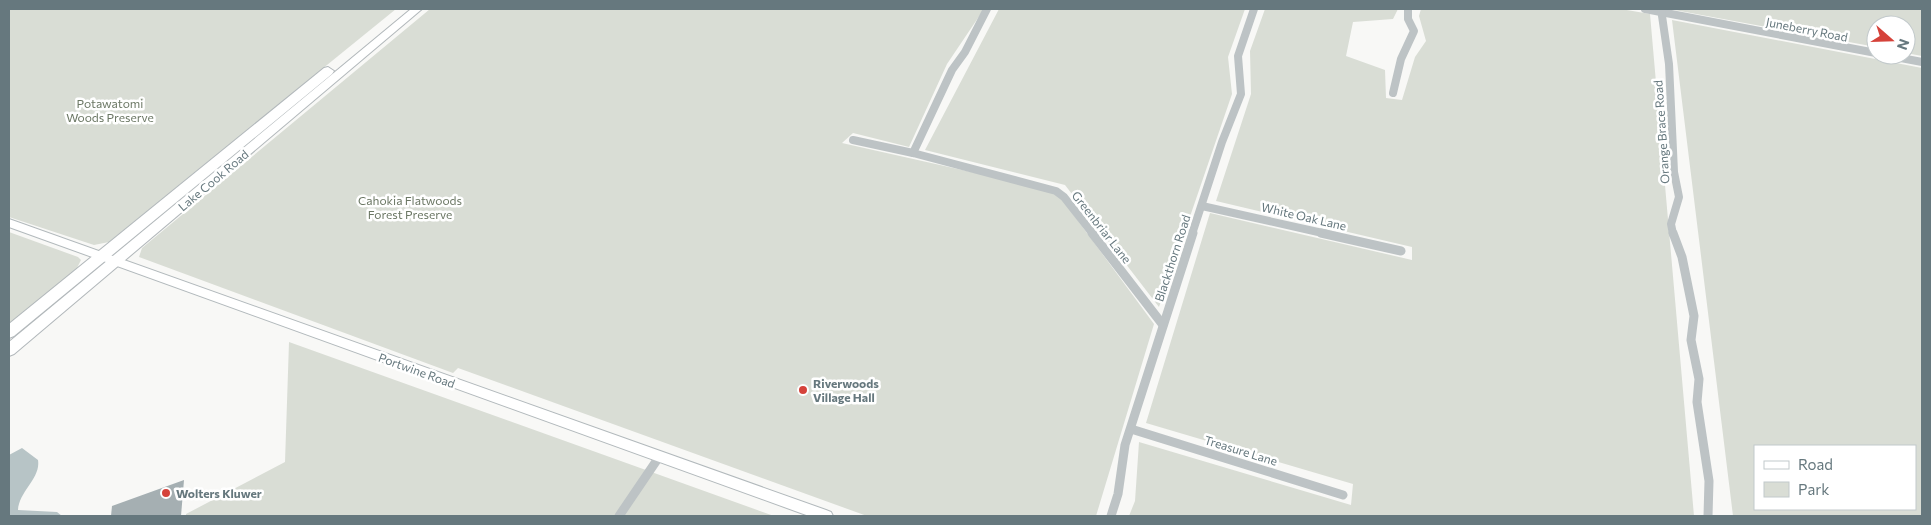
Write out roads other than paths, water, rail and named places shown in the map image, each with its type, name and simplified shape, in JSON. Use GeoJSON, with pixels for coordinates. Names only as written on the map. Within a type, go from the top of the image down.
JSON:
{"type":"FeatureCollection","features":[{"type":"Feature","properties":{"kind":"main road","name":"Lake Cook Road"},"geometry":{"type":"LineString","coordinates":[[9,332],[405,9]]}},
{"type":"Feature","properties":{"kind":"main road","name":"Lake Cook Road"},"geometry":{"type":"LineString","coordinates":[[9,350],[417,9]]}},
{"type":"Feature","properties":{"kind":"street"},"geometry":{"type":"LineString","coordinates":[[913,153],[952,70],[965,52],[987,9]]}},
{"type":"Feature","properties":{"kind":"street","name":"Blackthorn Road"},"geometry":{"type":"LineString","coordinates":[[1111,516],[1118,494],[1121,461],[1163,325],[1241,94],[1238,56],[1254,9]]}},
{"type":"Feature","properties":{"kind":"street"},"geometry":{"type":"LineString","coordinates":[[1393,93],[1401,60],[1414,31],[1408,19],[1408,9]]}},
{"type":"Feature","properties":{"kind":"street","name":"Juneberry Road"},"geometry":{"type":"LineString","coordinates":[[1645,9],[1661,10],[1866,51]]}},
{"type":"Feature","properties":{"kind":"street","name":"Orange Brace Road"},"geometry":{"type":"LineString","coordinates":[[1661,10],[1669,64],[1674,172],[1679,197],[1672,231],[1682,257],[1694,316],[1691,340],[1693,357],[1700,378],[1697,402],[1709,481],[1708,516]]}},
{"type":"Feature","properties":{"kind":"street","name":"Greenbriar Lane"},"geometry":{"type":"LineString","coordinates":[[853,140],[913,153],[1056,191],[1064,197],[1163,325]]}},
{"type":"Feature","properties":{"kind":"street","name":"White Oak Lane"},"geometry":{"type":"LineString","coordinates":[[1202,206],[1401,251]]}},
{"type":"Feature","properties":{"kind":"street","name":"Portwine Road"},"geometry":{"type":"LineString","coordinates":[[9,223],[658,458],[826,516]]}},
{"type":"Feature","properties":{"kind":"street","name":"Treasure Lane"},"geometry":{"type":"LineString","coordinates":[[1131,429],[1343,494]]}},
{"type":"Feature","properties":{"kind":"street"},"geometry":{"type":"LineString","coordinates":[[619,516],[658,458]]}},
{"type":"Feature","properties":{"kind":"place","name":"Riverwoods Village Hall"},"geometry":{"type":"Point","coordinates":[803,390]}},
{"type":"Feature","properties":{"kind":"place","name":"Wolters Kluwer"},"geometry":{"type":"Point","coordinates":[166,493]}},
{"type":"Feature","properties":{"kind":"park label","name":"Potawatomi Woods Preserve"},"geometry":{"type":"Point","coordinates":[110,110]}},
{"type":"Feature","properties":{"kind":"park label","name":"Cahokia Flatwoods Forest Preserve"},"geometry":{"type":"Point","coordinates":[410,207]}}]}
